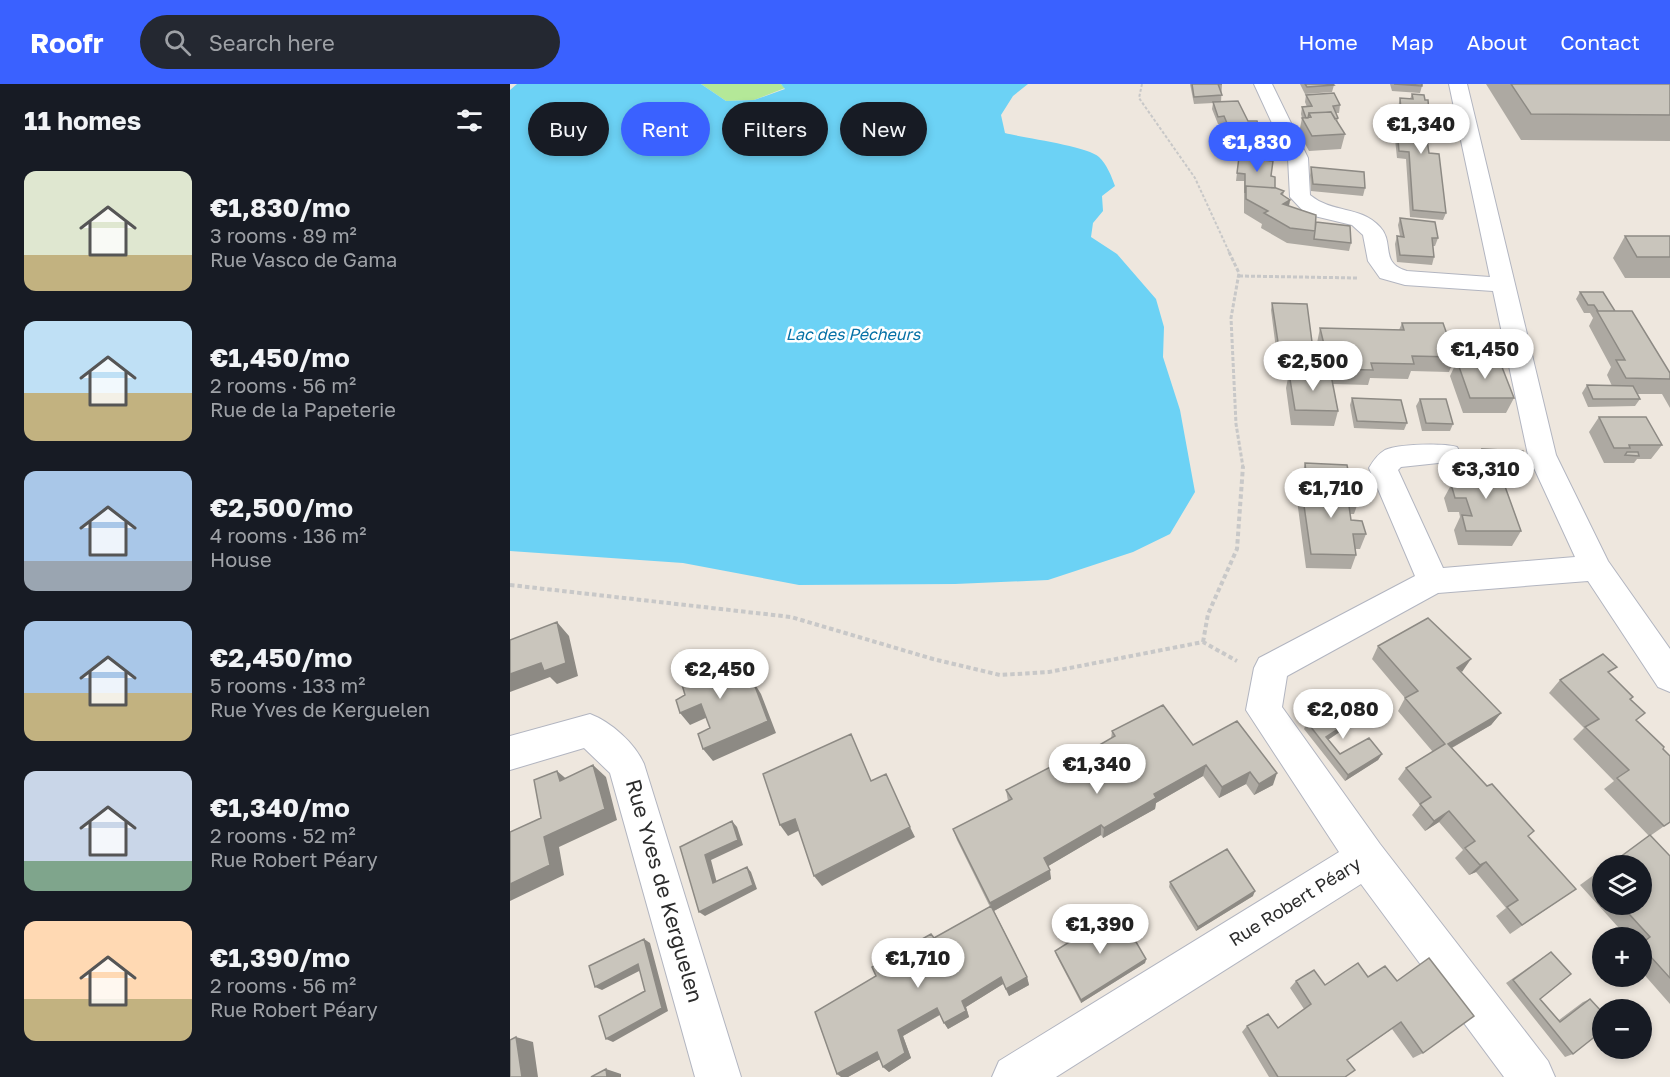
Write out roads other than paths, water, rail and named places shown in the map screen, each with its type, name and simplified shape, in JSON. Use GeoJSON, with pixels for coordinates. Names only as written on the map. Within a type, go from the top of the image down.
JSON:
{"type":"FeatureCollection","features":[{"type":"Feature","properties":{"kind":"street"},"geometry":{"type":"LineString","coordinates":[[1263,84],[1298,158],[1300,197],[1314,209],[1360,220],[1374,232],[1379,261],[1388,273],[1398,276],[1505,285]]}},
{"type":"Feature","properties":{"kind":"street"},"geometry":{"type":"LineString","coordinates":[[1458,84],[1542,455],[1596,568],[1670,677]]}},
{"type":"Feature","properties":{"kind":"street"},"geometry":{"type":"LineString","coordinates":[[1447,454],[1393,458],[1383,468],[1433,581],[1596,568]]}},
{"type":"Feature","properties":{"kind":"street","name":"Rue Robert Péary"},"geometry":{"type":"LineString","coordinates":[[1015,1077],[1366,858],[1264,710],[1271,668],[1433,581]]}},
{"type":"Feature","properties":{"kind":"street","name":"Rue Yves de Kerguelen"},"geometry":{"type":"LineString","coordinates":[[510,753],[590,730],[626,764],[718,1077]]}},
{"type":"Feature","properties":{"kind":"street"},"geometry":{"type":"LineString","coordinates":[[1366,858],[1532,1077]]}},
{"type":"Feature","properties":{"kind":"water","name":"Lac des Pécheurs"},"geometry":{"type":"Polygon","coordinates":[[[517,84],[701,84],[726,101],[754,100],[785,89],[781,84],[1028,84],[1013,96],[1001,115],[1005,133],[1082,149],[1102,160],[1115,186],[1102,196],[1103,211],[1093,223],[1091,237],[1117,254],[1156,299],[1164,327],[1163,357],[1180,410],[1195,492],[1170,534],[1133,552],[1048,580],[955,584],[799,585],[683,563],[510,551],[510,90],[517,84]]]}}]}
